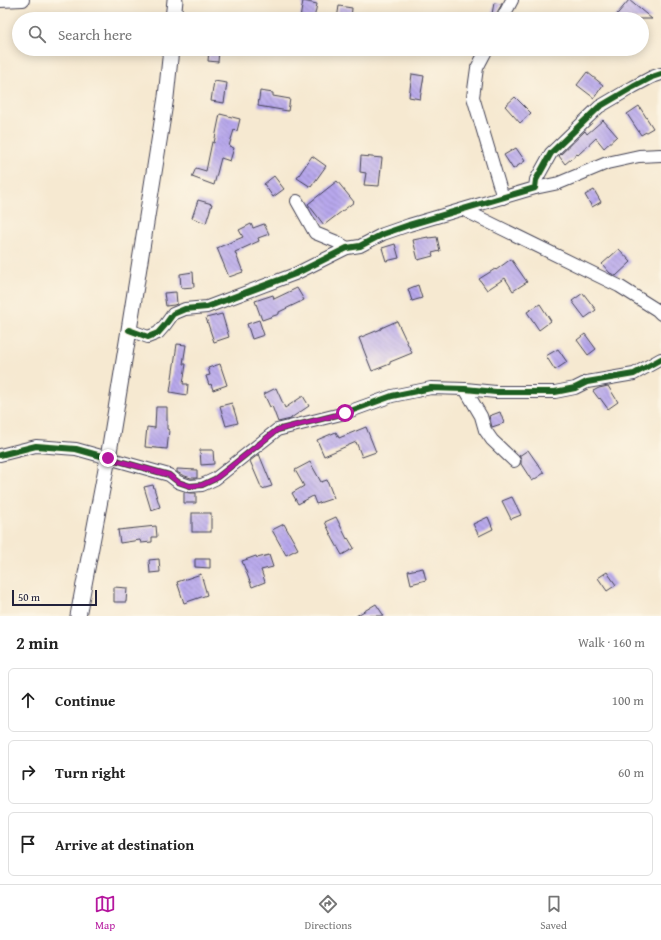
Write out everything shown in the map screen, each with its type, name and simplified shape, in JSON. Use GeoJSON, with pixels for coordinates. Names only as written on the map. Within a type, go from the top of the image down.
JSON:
{"type":"FeatureCollection","features":[{"type":"Feature","properties":{"kind":"main road"},"geometry":{"type":"LineString","coordinates":[[174,12],[175,0]]}},
{"type":"Feature","properties":{"kind":"main road"},"geometry":{"type":"LineString","coordinates":[[78,616],[108,458],[166,97],[170,56]]}},
{"type":"Feature","properties":{"kind":"street"},"geometry":{"type":"LineString","coordinates":[[0,1],[23,0]]}},
{"type":"Feature","properties":{"kind":"street"},"geometry":{"type":"LineString","coordinates":[[506,12],[512,0]]}},
{"type":"Feature","properties":{"kind":"street"},"geometry":{"type":"LineString","coordinates":[[483,56],[477,68],[473,97],[503,198]]}},
{"type":"Feature","properties":{"kind":"street"},"geometry":{"type":"LineString","coordinates":[[535,188],[536,180],[551,153],[599,107],[652,77],[661,74]]}},
{"type":"Feature","properties":{"kind":"street"},"geometry":{"type":"LineString","coordinates":[[129,330],[148,337],[158,333],[173,314],[185,309],[206,307],[295,274],[347,248],[360,246],[383,234],[535,188],[559,183],[607,164],[639,156],[661,154]]}},
{"type":"Feature","properties":{"kind":"street"},"geometry":{"type":"LineString","coordinates":[[297,201],[315,233],[347,248]]}},
{"type":"Feature","properties":{"kind":"street"},"geometry":{"type":"LineString","coordinates":[[464,210],[619,286],[661,314]]}},
{"type":"Feature","properties":{"kind":"street"},"geometry":{"type":"LineString","coordinates":[[0,455],[36,446],[76,449],[169,475],[178,482],[190,486],[202,485],[215,479],[277,430],[345,413],[392,396],[431,388],[496,392],[555,392],[575,388],[587,382],[634,374],[661,359]]}},
{"type":"Feature","properties":{"kind":"street"},"geometry":{"type":"LineString","coordinates":[[465,389],[481,416],[485,430],[492,440],[514,461]]}},
{"type":"Feature","properties":{"kind":"building"},"geometry":{"type":"Polygon","coordinates":[[[629,0],[644,12],[619,12],[629,0]]]}},
{"type":"Feature","properties":{"kind":"building"},"geometry":{"type":"Polygon","coordinates":[[[303,1],[317,4],[315,12],[301,12],[303,1]]]}},
{"type":"Feature","properties":{"kind":"building"},"geometry":{"type":"Polygon","coordinates":[[[494,3],[502,4],[497,12],[492,12],[494,3]]]}},
{"type":"Feature","properties":{"kind":"building"},"geometry":{"type":"Polygon","coordinates":[[[339,6],[352,8],[352,12],[338,12],[339,6]]]}},
{"type":"Feature","properties":{"kind":"building"},"geometry":{"type":"Polygon","coordinates":[[[208,56],[218,56],[218,62],[208,61],[208,56]]]}},
{"type":"Feature","properties":{"kind":"building"},"geometry":{"type":"Polygon","coordinates":[[[587,72],[603,85],[594,98],[577,85],[587,72]]]}},
{"type":"Feature","properties":{"kind":"building"},"geometry":{"type":"Polygon","coordinates":[[[412,74],[424,76],[420,99],[409,97],[412,74]]]}},
{"type":"Feature","properties":{"kind":"building"},"geometry":{"type":"Polygon","coordinates":[[[214,81],[227,83],[224,103],[211,101],[214,81]]]}},
{"type":"Feature","properties":{"kind":"building"},"geometry":{"type":"Polygon","coordinates":[[[260,91],[273,93],[273,96],[290,99],[288,111],[258,106],[260,91]]]}},
{"type":"Feature","properties":{"kind":"building"},"geometry":{"type":"Polygon","coordinates":[[[515,97],[531,113],[520,123],[505,106],[515,97]]]}},
{"type":"Feature","properties":{"kind":"building"},"geometry":{"type":"Polygon","coordinates":[[[639,106],[653,128],[641,135],[627,114],[639,106]]]}},
{"type":"Feature","properties":{"kind":"building"},"geometry":{"type":"Polygon","coordinates":[[[220,114],[240,119],[237,131],[234,130],[229,146],[234,148],[230,161],[221,158],[214,185],[192,177],[196,168],[206,171],[220,114]]]}},
{"type":"Feature","properties":{"kind":"building"},"geometry":{"type":"Polygon","coordinates":[[[603,120],[617,136],[604,148],[596,138],[578,155],[577,154],[565,164],[559,156],[585,131],[587,134],[603,120]]]}},
{"type":"Feature","properties":{"kind":"building"},"geometry":{"type":"Polygon","coordinates":[[[516,148],[525,161],[513,169],[504,155],[516,148]]]}},
{"type":"Feature","properties":{"kind":"building"},"geometry":{"type":"Polygon","coordinates":[[[312,156],[326,166],[311,187],[297,178],[312,156]]]}},
{"type":"Feature","properties":{"kind":"building"},"geometry":{"type":"Polygon","coordinates":[[[361,156],[382,158],[379,186],[364,185],[366,173],[360,172],[361,156]]]}},
{"type":"Feature","properties":{"kind":"building"},"geometry":{"type":"Polygon","coordinates":[[[274,176],[284,189],[273,197],[264,184],[274,176]]]}},
{"type":"Feature","properties":{"kind":"building"},"geometry":{"type":"Polygon","coordinates":[[[337,181],[354,202],[324,225],[308,204],[337,181]]]}},
{"type":"Feature","properties":{"kind":"building"},"geometry":{"type":"Polygon","coordinates":[[[594,190],[601,202],[592,207],[585,195],[594,190]]]}},
{"type":"Feature","properties":{"kind":"building"},"geometry":{"type":"Polygon","coordinates":[[[198,200],[212,204],[206,223],[192,218],[198,200]]]}},
{"type":"Feature","properties":{"kind":"building"},"geometry":{"type":"Polygon","coordinates":[[[251,224],[253,228],[264,224],[269,234],[258,238],[259,241],[235,252],[243,272],[229,277],[217,248],[243,237],[239,230],[251,224]]]}},
{"type":"Feature","properties":{"kind":"building"},"geometry":{"type":"Polygon","coordinates":[[[437,237],[440,251],[432,253],[433,256],[418,260],[413,240],[437,237]]]}},
{"type":"Feature","properties":{"kind":"building"},"geometry":{"type":"Polygon","coordinates":[[[395,244],[399,258],[386,261],[382,248],[395,244]]]}},
{"type":"Feature","properties":{"kind":"building"},"geometry":{"type":"Polygon","coordinates":[[[619,249],[631,262],[616,276],[610,273],[602,264],[619,249]]]}},
{"type":"Feature","properties":{"kind":"building"},"geometry":{"type":"Polygon","coordinates":[[[511,259],[527,282],[513,291],[505,278],[487,290],[479,279],[495,269],[496,270],[511,259]]]}},
{"type":"Feature","properties":{"kind":"building"},"geometry":{"type":"Polygon","coordinates":[[[193,272],[194,287],[181,288],[180,274],[193,272]]]}},
{"type":"Feature","properties":{"kind":"building"},"geometry":{"type":"Polygon","coordinates":[[[418,285],[422,298],[412,301],[408,289],[418,285]]]}},
{"type":"Feature","properties":{"kind":"building"},"geometry":{"type":"Polygon","coordinates":[[[297,288],[304,300],[279,312],[279,314],[262,320],[255,301],[273,295],[274,299],[297,288]]]}},
{"type":"Feature","properties":{"kind":"building"},"geometry":{"type":"Polygon","coordinates":[[[176,292],[177,304],[166,306],[164,293],[176,292]]]}},
{"type":"Feature","properties":{"kind":"building"},"geometry":{"type":"Polygon","coordinates":[[[583,293],[596,310],[585,318],[572,301],[583,293]]]}},
{"type":"Feature","properties":{"kind":"building"},"geometry":{"type":"Polygon","coordinates":[[[540,304],[551,321],[539,330],[527,312],[540,304]]]}},
{"type":"Feature","properties":{"kind":"building"},"geometry":{"type":"Polygon","coordinates":[[[222,314],[229,337],[214,342],[206,318],[222,314]]]}},
{"type":"Feature","properties":{"kind":"building"},"geometry":{"type":"Polygon","coordinates":[[[259,320],[264,335],[252,339],[247,324],[259,320]]]}},
{"type":"Feature","properties":{"kind":"building"},"geometry":{"type":"Polygon","coordinates":[[[397,321],[412,353],[372,371],[359,338],[397,321]]]}},
{"type":"Feature","properties":{"kind":"building"},"geometry":{"type":"Polygon","coordinates":[[[585,334],[596,349],[588,355],[577,340],[585,334]]]}},
{"type":"Feature","properties":{"kind":"building"},"geometry":{"type":"Polygon","coordinates":[[[177,344],[186,345],[183,364],[186,364],[183,384],[188,384],[187,395],[170,392],[177,344]]]}},
{"type":"Feature","properties":{"kind":"building"},"geometry":{"type":"Polygon","coordinates":[[[558,349],[567,362],[555,370],[546,356],[558,349]]]}},
{"type":"Feature","properties":{"kind":"building"},"geometry":{"type":"Polygon","coordinates":[[[220,364],[227,385],[213,390],[211,384],[209,385],[206,376],[210,375],[208,368],[220,364]]]}},
{"type":"Feature","properties":{"kind":"building"},"geometry":{"type":"Polygon","coordinates":[[[608,386],[618,402],[608,409],[593,391],[608,386]]]}},
{"type":"Feature","properties":{"kind":"building"},"geometry":{"type":"Polygon","coordinates":[[[276,388],[285,408],[303,396],[309,406],[291,419],[278,422],[272,406],[270,407],[264,394],[276,388]]]}},
{"type":"Feature","properties":{"kind":"building"},"geometry":{"type":"Polygon","coordinates":[[[232,403],[238,423],[226,426],[220,406],[232,403]]]}},
{"type":"Feature","properties":{"kind":"building"},"geometry":{"type":"Polygon","coordinates":[[[156,407],[167,407],[167,429],[169,430],[167,449],[145,447],[147,427],[155,428],[156,407]]]}},
{"type":"Feature","properties":{"kind":"building"},"geometry":{"type":"Polygon","coordinates":[[[500,412],[504,423],[492,427],[489,416],[500,412]]]}},
{"type":"Feature","properties":{"kind":"building"},"geometry":{"type":"Polygon","coordinates":[[[366,427],[376,452],[362,457],[356,442],[324,456],[317,440],[336,432],[339,438],[366,427]]]}},
{"type":"Feature","properties":{"kind":"building"},"geometry":{"type":"Polygon","coordinates":[[[200,450],[213,450],[214,464],[201,465],[200,450]]]}},
{"type":"Feature","properties":{"kind":"building"},"geometry":{"type":"Polygon","coordinates":[[[528,450],[544,473],[532,481],[521,464],[521,459],[519,456],[528,450]]]}},
{"type":"Feature","properties":{"kind":"building"},"geometry":{"type":"Polygon","coordinates":[[[259,454],[272,486],[262,489],[250,461],[259,454]]]}},
{"type":"Feature","properties":{"kind":"building"},"geometry":{"type":"Polygon","coordinates":[[[310,462],[321,482],[327,480],[334,498],[316,504],[313,496],[298,504],[292,493],[304,486],[295,470],[310,462]]]}},
{"type":"Feature","properties":{"kind":"building"},"geometry":{"type":"Polygon","coordinates":[[[177,469],[197,470],[197,478],[182,475],[177,472],[177,469]]]}},
{"type":"Feature","properties":{"kind":"building"},"geometry":{"type":"Polygon","coordinates":[[[153,485],[160,507],[151,510],[144,487],[153,485]]]}},
{"type":"Feature","properties":{"kind":"building"},"geometry":{"type":"Polygon","coordinates":[[[184,492],[196,493],[196,503],[184,503],[184,492]]]}},
{"type":"Feature","properties":{"kind":"building"},"geometry":{"type":"Polygon","coordinates":[[[512,497],[521,515],[511,519],[502,501],[512,497]]]}},
{"type":"Feature","properties":{"kind":"building"},"geometry":{"type":"Polygon","coordinates":[[[192,513],[211,513],[211,532],[192,532],[192,513]]]}},
{"type":"Feature","properties":{"kind":"building"},"geometry":{"type":"Polygon","coordinates":[[[336,517],[347,539],[348,538],[354,548],[342,555],[325,522],[336,517]]]}},
{"type":"Feature","properties":{"kind":"building"},"geometry":{"type":"Polygon","coordinates":[[[488,517],[493,529],[479,536],[473,524],[488,517]]]}},
{"type":"Feature","properties":{"kind":"building"},"geometry":{"type":"Polygon","coordinates":[[[284,524],[298,549],[286,555],[272,530],[284,524]]]}},
{"type":"Feature","properties":{"kind":"building"},"geometry":{"type":"Polygon","coordinates":[[[156,526],[157,537],[152,537],[152,542],[141,543],[140,540],[120,543],[118,530],[156,526]]]}},
{"type":"Feature","properties":{"kind":"building"},"geometry":{"type":"Polygon","coordinates":[[[269,555],[273,567],[261,570],[265,582],[252,587],[242,561],[256,556],[257,558],[269,555]]]}},
{"type":"Feature","properties":{"kind":"building"},"geometry":{"type":"Polygon","coordinates":[[[159,559],[160,572],[150,573],[149,560],[159,559]]]}},
{"type":"Feature","properties":{"kind":"building"},"geometry":{"type":"Polygon","coordinates":[[[195,559],[210,559],[210,568],[195,567],[195,559]]]}},
{"type":"Feature","properties":{"kind":"building"},"geometry":{"type":"Polygon","coordinates":[[[423,568],[426,580],[411,584],[408,571],[423,568]]]}},
{"type":"Feature","properties":{"kind":"building"},"geometry":{"type":"Polygon","coordinates":[[[607,572],[616,585],[607,591],[598,578],[607,572]]]}},
{"type":"Feature","properties":{"kind":"building"},"geometry":{"type":"Polygon","coordinates":[[[201,574],[207,595],[184,603],[177,582],[201,574]]]}},
{"type":"Feature","properties":{"kind":"building"},"geometry":{"type":"Polygon","coordinates":[[[114,587],[127,588],[126,602],[114,602],[114,587]]]}},
{"type":"Feature","properties":{"kind":"building"},"geometry":{"type":"Polygon","coordinates":[[[376,604],[384,616],[356,616],[376,604]]]}},
{"type":"Feature","properties":{"kind":"cycle path"},"geometry":{"type":"LineString","coordinates":[[129,330],[148,337],[158,333],[173,314],[185,309],[207,307],[295,274],[347,248],[360,246],[383,234],[409,225],[535,188],[536,180],[551,153],[599,107],[633,87],[661,74]]}},
{"type":"Feature","properties":{"kind":"cycle path"},"geometry":{"type":"LineString","coordinates":[[0,455],[36,446],[76,449],[169,475],[178,482],[190,486],[202,485],[215,479],[277,430],[345,413],[392,396],[431,388],[496,392],[555,392],[575,388],[587,382],[634,374],[661,359]]}},
{"type":"Feature","properties":{"kind":"route"},"geometry":{"type":"LineString","coordinates":[[108,458],[169,475],[178,482],[190,486],[202,485],[215,479],[277,430],[345,413]]}}]}
